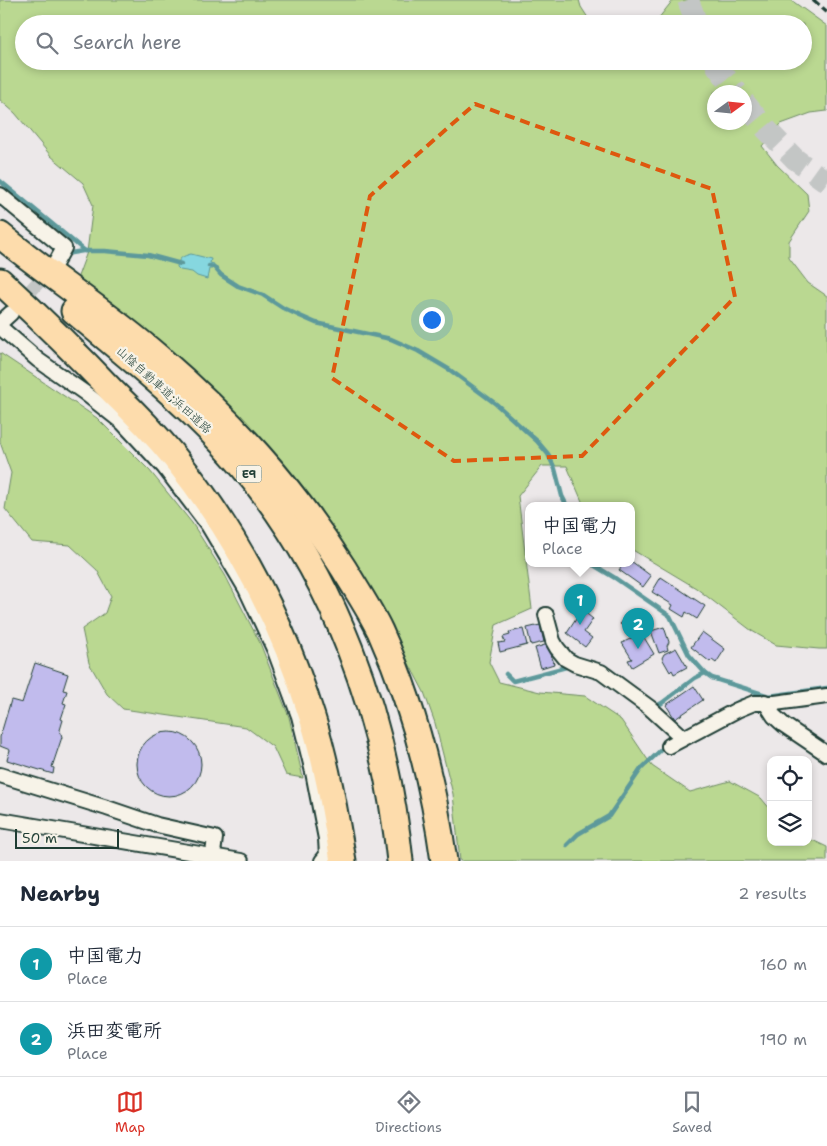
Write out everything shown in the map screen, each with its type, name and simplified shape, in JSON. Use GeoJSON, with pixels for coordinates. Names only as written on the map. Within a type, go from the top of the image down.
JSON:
{"type":"FeatureCollection","features":[{"type":"Feature","properties":{"kind":"highway"},"geometry":{"type":"LineString","coordinates":[[0,235],[156,355],[210,404],[256,450],[330,546],[379,630],[400,678],[430,777],[444,861]]}},
{"type":"Feature","properties":{"kind":"highway","name":"山陰自動車道;浜田道路"},"geometry":{"type":"LineString","coordinates":[[0,244],[68,306],[181,402],[239,462],[289,530],[328,598],[355,660],[375,727],[387,780],[400,861]]}},
{"type":"Feature","properties":{"kind":"highway","name":"山陰自動車道;浜田道路"},"geometry":{"type":"LineString","coordinates":[[0,266],[132,381],[197,441],[251,500],[295,562],[336,637],[362,701],[387,780]]}},
{"type":"Feature","properties":{"kind":"highway"},"geometry":{"type":"LineString","coordinates":[[0,281],[50,327],[142,421],[175,459],[203,496],[256,580],[297,671],[312,718],[326,767],[343,861]]}},
{"type":"Feature","properties":{"kind":"street"},"geometry":{"type":"LineString","coordinates":[[0,194],[64,248],[54,266]]}},
{"type":"Feature","properties":{"kind":"street"},"geometry":{"type":"LineString","coordinates":[[0,327],[38,360],[123,423],[164,467],[208,525],[246,588],[275,651],[299,716],[313,772],[326,839],[326,855],[322,861]]}},
{"type":"Feature","properties":{"kind":"street"},"geometry":{"type":"LineString","coordinates":[[546,615],[553,641],[566,658],[575,664],[601,672],[650,708],[683,738]]}},
{"type":"Feature","properties":{"kind":"street"},"geometry":{"type":"LineString","coordinates":[[669,746],[754,703],[775,703],[827,696]]}},
{"type":"Feature","properties":{"kind":"street"},"geometry":{"type":"LineString","coordinates":[[765,702],[774,716],[784,725],[827,754]]}},
{"type":"Feature","properties":{"kind":"street"},"geometry":{"type":"LineString","coordinates":[[0,775],[156,825],[215,838],[212,859]]}},
{"type":"Feature","properties":{"kind":"street"},"geometry":{"type":"LineString","coordinates":[[0,820],[212,859],[241,861]]}},
{"type":"Feature","properties":{"kind":"highlighted area"},"geometry":{"type":"Polygon","coordinates":[[[475,104],[712,189],[735,297],[582,456],[454,461],[332,378],[370,196],[475,104]]]}},
{"type":"Feature","properties":{"kind":"green space"},"geometry":{"type":"Polygon","coordinates":[[[0,0],[579,0],[586,15],[15,15],[15,70],[812,70],[812,15],[827,26],[827,111],[811,113],[781,124],[762,146],[777,165],[807,194],[809,211],[789,241],[789,258],[808,283],[827,296],[827,649],[776,645],[752,631],[696,588],[635,551],[635,502],[582,502],[567,466],[542,466],[518,496],[525,567],[527,567],[532,609],[496,625],[489,662],[499,682],[540,692],[585,696],[621,720],[652,766],[690,792],[730,781],[761,798],[767,805],[767,846],[812,846],[812,840],[827,847],[827,861],[460,861],[453,794],[435,723],[424,692],[378,605],[334,530],[264,447],[195,373],[77,279],[87,252],[93,205],[83,183],[51,156],[15,113],[0,100],[0,0]]]}},
{"type":"Feature","properties":{"kind":"green space"},"geometry":{"type":"Polygon","coordinates":[[[673,0],[791,0],[812,15],[661,15],[673,0]]]}},
{"type":"Feature","properties":{"kind":"green space"},"geometry":{"type":"Polygon","coordinates":[[[0,353],[97,418],[150,471],[192,523],[225,575],[260,643],[289,717],[303,778],[286,775],[273,747],[246,727],[123,709],[107,694],[89,663],[82,629],[105,613],[111,596],[97,570],[70,545],[32,542],[5,509],[11,473],[0,442],[0,353]]]}},
{"type":"Feature","properties":{"kind":"water"},"geometry":{"type":"Polygon","coordinates":[[[191,254],[211,259],[210,263],[214,264],[212,269],[209,269],[207,279],[197,276],[192,272],[180,270],[177,267],[178,261],[181,258],[191,254]]]}},
{"type":"Feature","properties":{"kind":"building"},"geometry":{"type":"Polygon","coordinates":[[[635,564],[651,576],[643,587],[619,570],[621,567],[635,567],[635,564]]]}},
{"type":"Feature","properties":{"kind":"building"},"geometry":{"type":"Polygon","coordinates":[[[661,577],[705,606],[697,619],[686,612],[684,617],[671,609],[673,605],[652,592],[661,577]]]}},
{"type":"Feature","properties":{"kind":"building"},"geometry":{"type":"Polygon","coordinates":[[[634,609],[641,616],[628,630],[620,624],[634,609]]]}},
{"type":"Feature","properties":{"kind":"building"},"geometry":{"type":"Polygon","coordinates":[[[582,610],[593,619],[584,632],[592,638],[585,647],[567,633],[582,610]]]}},
{"type":"Feature","properties":{"kind":"building"},"geometry":{"type":"Polygon","coordinates":[[[540,625],[544,642],[531,645],[527,628],[540,625]]]}},
{"type":"Feature","properties":{"kind":"building"},"geometry":{"type":"Polygon","coordinates":[[[664,627],[669,642],[668,650],[659,653],[651,631],[664,627]]]}},
{"type":"Feature","properties":{"kind":"building"},"geometry":{"type":"Polygon","coordinates":[[[523,629],[527,645],[500,652],[498,643],[505,642],[503,637],[510,635],[509,632],[523,629]]]}},
{"type":"Feature","properties":{"kind":"building"},"geometry":{"type":"Polygon","coordinates":[[[639,629],[654,654],[632,667],[628,660],[632,659],[622,643],[634,637],[631,633],[639,629]]]}},
{"type":"Feature","properties":{"kind":"building"},"geometry":{"type":"Polygon","coordinates":[[[702,632],[725,649],[716,663],[712,660],[710,662],[691,647],[702,632]]]}},
{"type":"Feature","properties":{"kind":"building"},"geometry":{"type":"Polygon","coordinates":[[[548,644],[554,664],[541,668],[535,648],[548,644]]]}},
{"type":"Feature","properties":{"kind":"building"},"geometry":{"type":"Polygon","coordinates":[[[676,648],[687,667],[674,674],[672,670],[670,672],[662,658],[664,654],[676,648]]]}},
{"type":"Feature","properties":{"kind":"building"},"geometry":{"type":"Polygon","coordinates":[[[35,663],[68,674],[63,690],[67,691],[63,703],[66,704],[61,719],[63,720],[60,730],[62,737],[52,767],[54,768],[53,774],[7,760],[10,750],[0,746],[0,737],[11,700],[22,703],[35,663]]]}},
{"type":"Feature","properties":{"kind":"building"},"geometry":{"type":"Polygon","coordinates":[[[694,686],[703,700],[675,719],[666,705],[694,686]]]}},
{"type":"Feature","properties":{"kind":"building"},"geometry":{"type":"Polygon","coordinates":[[[169,732],[187,738],[195,746],[201,764],[195,782],[187,790],[169,796],[151,790],[143,782],[137,764],[143,746],[151,738],[169,732]]]}},
{"type":"Feature","properties":{"kind":"waterway"},"geometry":{"type":"LineString","coordinates":[[0,181],[85,251]]}},
{"type":"Feature","properties":{"kind":"waterway"},"geometry":{"type":"LineString","coordinates":[[64,255],[83,251],[105,251],[148,255],[181,264]]}},
{"type":"Feature","properties":{"kind":"waterway"},"geometry":{"type":"LineString","coordinates":[[209,266],[214,267],[221,275],[238,286],[263,295],[283,308],[316,323],[391,339],[418,351],[450,370],[496,404],[537,441],[548,454],[555,469],[565,502]]}},
{"type":"Feature","properties":{"kind":"waterway"},"geometry":{"type":"LineString","coordinates":[[597,567],[670,616],[689,655],[712,678],[769,696],[827,688]]}},
{"type":"Feature","properties":{"kind":"waterway"},"geometry":{"type":"LineString","coordinates":[[506,674],[513,681],[570,666]]}},
{"type":"Feature","properties":{"kind":"waterway"},"geometry":{"type":"LineString","coordinates":[[654,704],[656,706],[662,703],[695,678],[705,673]]}},
{"type":"Feature","properties":{"kind":"waterway"},"geometry":{"type":"LineString","coordinates":[[733,705],[748,699]]}},
{"type":"Feature","properties":{"kind":"waterway"},"geometry":{"type":"LineString","coordinates":[[567,845],[578,834],[609,816],[641,769],[666,745]]}},
{"type":"Feature","properties":{"kind":"tunnel"},"geometry":{"type":"LineString","coordinates":[[688,0],[694,15]]}},
{"type":"Feature","properties":{"kind":"tunnel"},"geometry":{"type":"LineString","coordinates":[[720,70],[732,85]]}},
{"type":"Feature","properties":{"kind":"tunnel"},"geometry":{"type":"LineString","coordinates":[[752,112],[795,159],[827,182]]}},
{"type":"Feature","properties":{"kind":"tunnel"},"geometry":{"type":"LineString","coordinates":[[17,306],[51,268]]}},
{"type":"Feature","properties":{"kind":"railway"},"geometry":{"type":"LineString","coordinates":[[813,0],[827,12]]}},
{"type":"Feature","properties":{"kind":"place","name":"中国電力"},"geometry":{"type":"Point","coordinates":[580,625]}},
{"type":"Feature","properties":{"kind":"place","name":"浜田変電所"},"geometry":{"type":"Point","coordinates":[638,649]}}]}
